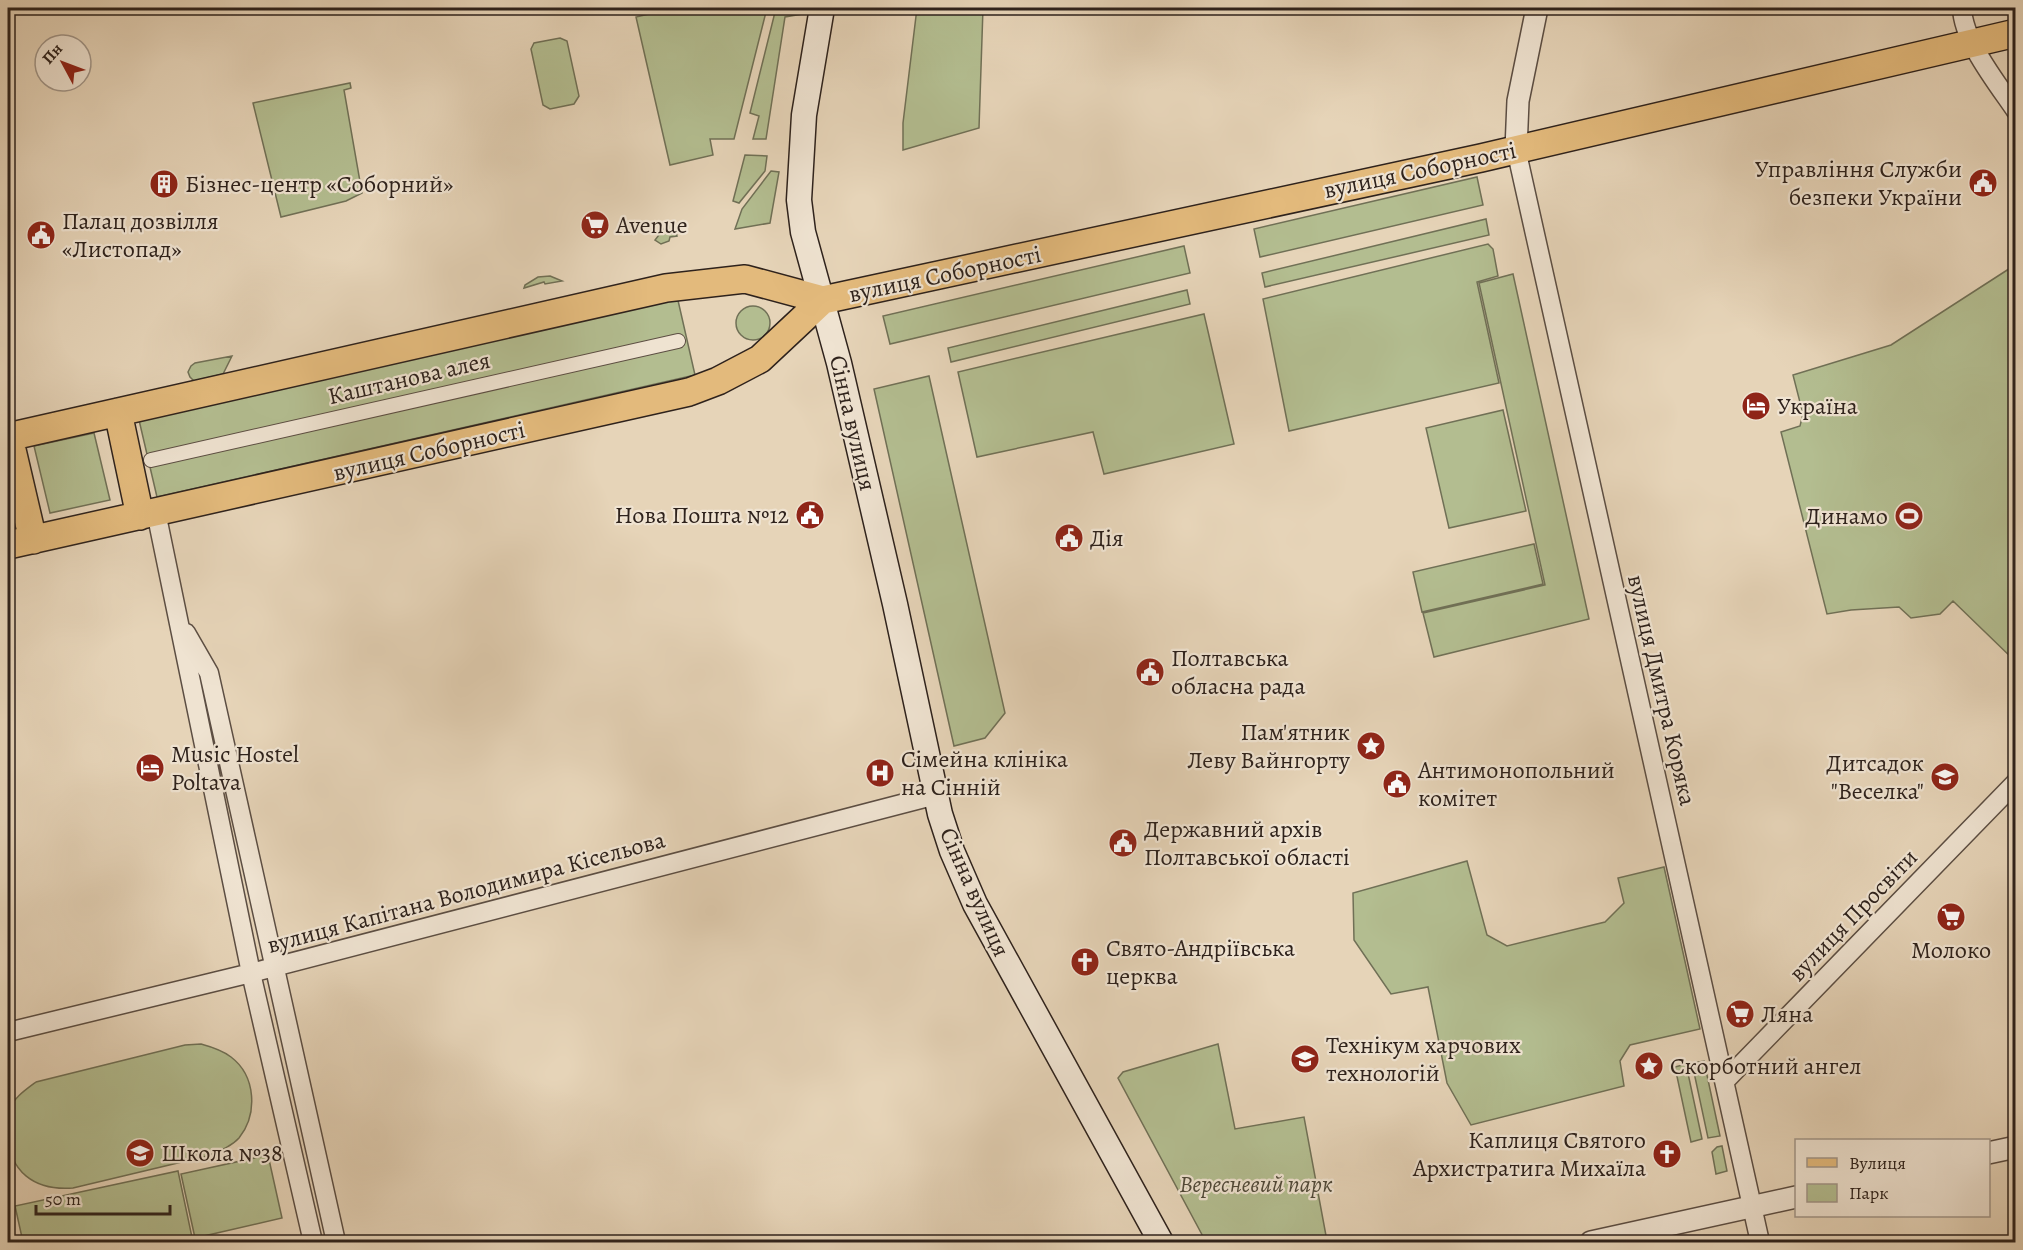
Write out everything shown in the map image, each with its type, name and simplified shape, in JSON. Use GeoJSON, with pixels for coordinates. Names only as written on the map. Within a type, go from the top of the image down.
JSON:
{"type":"FeatureCollection","features":[{"type":"Feature","properties":{"kind":"main road","name":"Сінна вулиця"},"geometry":{"type":"LineString","coordinates":[[822,8],[804,115],[799,200],[803,232],[823,300],[895,604],[936,795],[952,851],[975,904],[1161,1242]]}},
{"type":"Feature","properties":{"kind":"main road","name":"вулиця Соборності"},"geometry":{"type":"LineString","coordinates":[[8,437],[666,288],[745,279],[823,300],[1516,149],[2016,33]]}},
{"type":"Feature","properties":{"kind":"main road","name":"вулиця Соборності"},"geometry":{"type":"LineString","coordinates":[[20,542],[689,392],[718,381],[760,359],[823,300]]}},
{"type":"Feature","properties":{"kind":"main road"},"geometry":{"type":"LineString","coordinates":[[118,412],[148,514]]}},
{"type":"Feature","properties":{"kind":"main road"},"geometry":{"type":"LineString","coordinates":[[8,437],[20,542]]}},
{"type":"Feature","properties":{"kind":"street"},"geometry":{"type":"LineString","coordinates":[[1516,149],[1518,101],[1537,8]]}},
{"type":"Feature","properties":{"kind":"street"},"geometry":{"type":"LineString","coordinates":[[1962,8],[1962,19],[1973,43],[2016,111]]}},
{"type":"Feature","properties":{"kind":"street","name":"вулиця Дмитра Коряка"},"geometry":{"type":"LineString","coordinates":[[1516,149],[1760,1242]]}},
{"type":"Feature","properties":{"kind":"street","name":"Каштанова алея"},"geometry":{"type":"LineString","coordinates":[[151,460],[678,341]]}},
{"type":"Feature","properties":{"kind":"street"},"geometry":{"type":"LineString","coordinates":[[148,514],[178,619],[251,973],[313,1242]]}},
{"type":"Feature","properties":{"kind":"street"},"geometry":{"type":"LineString","coordinates":[[178,619],[209,673],[336,1242]]}},
{"type":"Feature","properties":{"kind":"street","name":"вулиця Просвіти"},"geometry":{"type":"LineString","coordinates":[[1725,1081],[2016,782]]}},
{"type":"Feature","properties":{"kind":"street","name":"вулиця Капітана Володимира Кісельова"},"geometry":{"type":"LineString","coordinates":[[8,1032],[275,967],[936,795]]}},
{"type":"Feature","properties":{"kind":"street"},"geometry":{"type":"LineString","coordinates":[[1990,1154],[2016,1147]]}},
{"type":"Feature","properties":{"kind":"street"},"geometry":{"type":"LineString","coordinates":[[1591,1242],[1795,1197]]}},
{"type":"Feature","properties":{"kind":"green space"},"geometry":{"type":"Polygon","coordinates":[[[675,8],[767,8],[734,139],[710,139],[713,155],[670,165],[636,17],[675,8]]]}},
{"type":"Feature","properties":{"kind":"green space"},"geometry":{"type":"Polygon","coordinates":[[[776,8],[803,8],[802,14],[785,17],[766,139],[753,139],[759,116],[750,113],[776,8]]]}},
{"type":"Feature","properties":{"kind":"green space"},"geometry":{"type":"Polygon","coordinates":[[[917,8],[983,8],[979,128],[903,150],[903,123],[917,8]]]}},
{"type":"Feature","properties":{"kind":"green space"},"geometry":{"type":"Polygon","coordinates":[[[560,38],[567,41],[579,96],[574,104],[550,109],[543,105],[531,49],[534,43],[560,38]]]}},
{"type":"Feature","properties":{"kind":"green space"},"geometry":{"type":"Polygon","coordinates":[[[350,83],[351,88],[344,90],[362,193],[346,201],[281,217],[253,103],[350,83]]]}},
{"type":"Feature","properties":{"kind":"green space"},"geometry":{"type":"Polygon","coordinates":[[[745,155],[767,156],[765,171],[739,203],[733,201],[745,155]]]}},
{"type":"Feature","properties":{"kind":"green space"},"geometry":{"type":"Polygon","coordinates":[[[771,171],[779,172],[770,223],[735,229],[742,209],[771,171]]]}},
{"type":"Feature","properties":{"kind":"green space"},"geometry":{"type":"Polygon","coordinates":[[[1477,177],[1483,205],[1260,257],[1254,229],[1477,177]]]}},
{"type":"Feature","properties":{"kind":"green space"},"geometry":{"type":"Polygon","coordinates":[[[1486,219],[1489,235],[1265,287],[1262,273],[1486,219]]]}},
{"type":"Feature","properties":{"kind":"green space"},"geometry":{"type":"Polygon","coordinates":[[[669,222],[674,222],[677,236],[670,237],[669,241],[661,244],[655,240],[669,222]]]}},
{"type":"Feature","properties":{"kind":"green space"},"geometry":{"type":"Polygon","coordinates":[[[1488,244],[1493,249],[1498,276],[1477,282],[1499,383],[1289,431],[1263,299],[1488,244]]]}},
{"type":"Feature","properties":{"kind":"green space"},"geometry":{"type":"Polygon","coordinates":[[[1184,246],[1190,273],[890,344],[883,316],[1184,246]]]}},
{"type":"Feature","properties":{"kind":"green space","name":"Динамо"},"geometry":{"type":"Polygon","coordinates":[[[2015,265],[2015,661],[1953,601],[1940,614],[1911,618],[1899,607],[1827,614],[1781,432],[1800,426],[1803,414],[1793,375],[1891,345],[2015,265]]]}},
{"type":"Feature","properties":{"kind":"green space"},"geometry":{"type":"Polygon","coordinates":[[[1513,274],[1589,619],[1434,657],[1423,613],[1545,585],[1479,283],[1513,274]]]}},
{"type":"Feature","properties":{"kind":"green space"},"geometry":{"type":"Polygon","coordinates":[[[550,276],[562,281],[545,284],[544,282],[524,288],[538,277],[550,276]]]}},
{"type":"Feature","properties":{"kind":"green space"},"geometry":{"type":"Polygon","coordinates":[[[1187,290],[1190,304],[951,362],[948,348],[1187,290]]]}},
{"type":"Feature","properties":{"kind":"green space"},"geometry":{"type":"Polygon","coordinates":[[[677,296],[695,375],[157,497],[139,420],[677,296]]]}},
{"type":"Feature","properties":{"kind":"green space"},"geometry":{"type":"Polygon","coordinates":[[[753,306],[765,311],[770,323],[765,335],[753,340],[741,335],[736,323],[741,311],[753,306]]]}},
{"type":"Feature","properties":{"kind":"green space"},"geometry":{"type":"Polygon","coordinates":[[[1204,314],[1234,444],[1104,474],[1093,432],[977,457],[958,372],[1204,314]]]}},
{"type":"Feature","properties":{"kind":"green space"},"geometry":{"type":"Polygon","coordinates":[[[232,356],[223,374],[194,381],[190,377],[188,372],[195,363],[232,356]]]}},
{"type":"Feature","properties":{"kind":"green space"},"geometry":{"type":"Polygon","coordinates":[[[929,376],[1005,713],[985,738],[954,746],[874,389],[929,376]]]}},
{"type":"Feature","properties":{"kind":"green space"},"geometry":{"type":"Polygon","coordinates":[[[1503,410],[1526,511],[1449,528],[1426,428],[1503,410]]]}},
{"type":"Feature","properties":{"kind":"green space"},"geometry":{"type":"Polygon","coordinates":[[[94,433],[110,500],[50,513],[34,446],[94,433]]]}},
{"type":"Feature","properties":{"kind":"green space"},"geometry":{"type":"Polygon","coordinates":[[[1534,544],[1543,584],[1422,612],[1413,572],[1534,544]]]}},
{"type":"Feature","properties":{"kind":"green space"},"geometry":{"type":"Polygon","coordinates":[[[1467,861],[1487,935],[1507,946],[1605,922],[1624,903],[1618,878],[1664,867],[1700,1029],[1630,1045],[1620,1061],[1624,1086],[1471,1125],[1447,1083],[1428,987],[1391,994],[1354,940],[1353,893],[1467,861]]]}},
{"type":"Feature","properties":{"kind":"green space"},"geometry":{"type":"Polygon","coordinates":[[[201,1044],[231,1057],[239,1065],[250,1085],[252,1096],[249,1118],[239,1138],[232,1144],[207,1156],[73,1188],[59,1188],[36,1182],[19,1168],[9,1146],[7,1115],[16,1099],[36,1082],[185,1045],[201,1044]]]}},
{"type":"Feature","properties":{"kind":"green space","name":"Вересневий парк"},"geometry":{"type":"Polygon","coordinates":[[[1218,1044],[1235,1129],[1304,1117],[1327,1241],[1334,1242],[1206,1242],[1118,1078],[1123,1072],[1218,1044]]]}},
{"type":"Feature","properties":{"kind":"green space"},"geometry":{"type":"Polygon","coordinates":[[[1704,1061],[1720,1136],[1708,1138],[1692,1063],[1704,1061]]]}},
{"type":"Feature","properties":{"kind":"green space"},"geometry":{"type":"Polygon","coordinates":[[[1686,1064],[1702,1139],[1691,1142],[1675,1067],[1686,1064]]]}},
{"type":"Feature","properties":{"kind":"green space"},"geometry":{"type":"Polygon","coordinates":[[[1722,1146],[1727,1171],[1716,1174],[1712,1152],[1722,1146]]]}},
{"type":"Feature","properties":{"kind":"green space"},"geometry":{"type":"Polygon","coordinates":[[[268,1155],[282,1218],[195,1238],[181,1174],[268,1155]]]}},
{"type":"Feature","properties":{"kind":"green space"},"geometry":{"type":"Polygon","coordinates":[[[178,1171],[193,1242],[23,1242],[15,1206],[178,1171]]]}},
{"type":"Feature","properties":{"kind":"place","name":"Управління Служби безпеки України"},"geometry":{"type":"Point","coordinates":[1983,183]}},
{"type":"Feature","properties":{"kind":"place","name":"Бізнес-центр «Соборний»"},"geometry":{"type":"Point","coordinates":[164,184]}},
{"type":"Feature","properties":{"kind":"place","name":"Avenue"},"geometry":{"type":"Point","coordinates":[595,225]}},
{"type":"Feature","properties":{"kind":"place","name":"Палац дозвілля «Листопад»"},"geometry":{"type":"Point","coordinates":[41,235]}},
{"type":"Feature","properties":{"kind":"place","name":"Україна"},"geometry":{"type":"Point","coordinates":[1756,406]}},
{"type":"Feature","properties":{"kind":"place","name":"Нова Пошта №12"},"geometry":{"type":"Point","coordinates":[810,515]}},
{"type":"Feature","properties":{"kind":"place","name":"Динамо"},"geometry":{"type":"Point","coordinates":[1909,516]}},
{"type":"Feature","properties":{"kind":"place","name":"Дія"},"geometry":{"type":"Point","coordinates":[1069,538]}},
{"type":"Feature","properties":{"kind":"place","name":"Полтавська обласна рада"},"geometry":{"type":"Point","coordinates":[1150,672]}},
{"type":"Feature","properties":{"kind":"place","name":"Пам'ятник Леву Вайнгорту"},"geometry":{"type":"Point","coordinates":[1371,746]}},
{"type":"Feature","properties":{"kind":"place","name":"Music Hostel Poltava"},"geometry":{"type":"Point","coordinates":[150,768]}},
{"type":"Feature","properties":{"kind":"place","name":"Сімейна клініка на Сінній"},"geometry":{"type":"Point","coordinates":[880,773]}},
{"type":"Feature","properties":{"kind":"place","name":"Дитсадок \"Веселка\""},"geometry":{"type":"Point","coordinates":[1945,777]}},
{"type":"Feature","properties":{"kind":"place","name":"Антимонопольний комітет"},"geometry":{"type":"Point","coordinates":[1397,784]}},
{"type":"Feature","properties":{"kind":"place","name":"Державний архів Полтавської області"},"geometry":{"type":"Point","coordinates":[1123,843]}},
{"type":"Feature","properties":{"kind":"place","name":"Молоко"},"geometry":{"type":"Point","coordinates":[1951,917]}},
{"type":"Feature","properties":{"kind":"place","name":"Свято-Андріївська церква"},"geometry":{"type":"Point","coordinates":[1085,962]}},
{"type":"Feature","properties":{"kind":"place","name":"Ляна"},"geometry":{"type":"Point","coordinates":[1740,1014]}},
{"type":"Feature","properties":{"kind":"place","name":"Технікум харчових технологій"},"geometry":{"type":"Point","coordinates":[1305,1059]}},
{"type":"Feature","properties":{"kind":"place","name":"Скорботний ангел"},"geometry":{"type":"Point","coordinates":[1649,1066]}},
{"type":"Feature","properties":{"kind":"place","name":"Школа №38"},"geometry":{"type":"Point","coordinates":[140,1153]}},
{"type":"Feature","properties":{"kind":"place","name":"Каплиця Святого Архистратига Михаїла"},"geometry":{"type":"Point","coordinates":[1667,1154]}}]}
